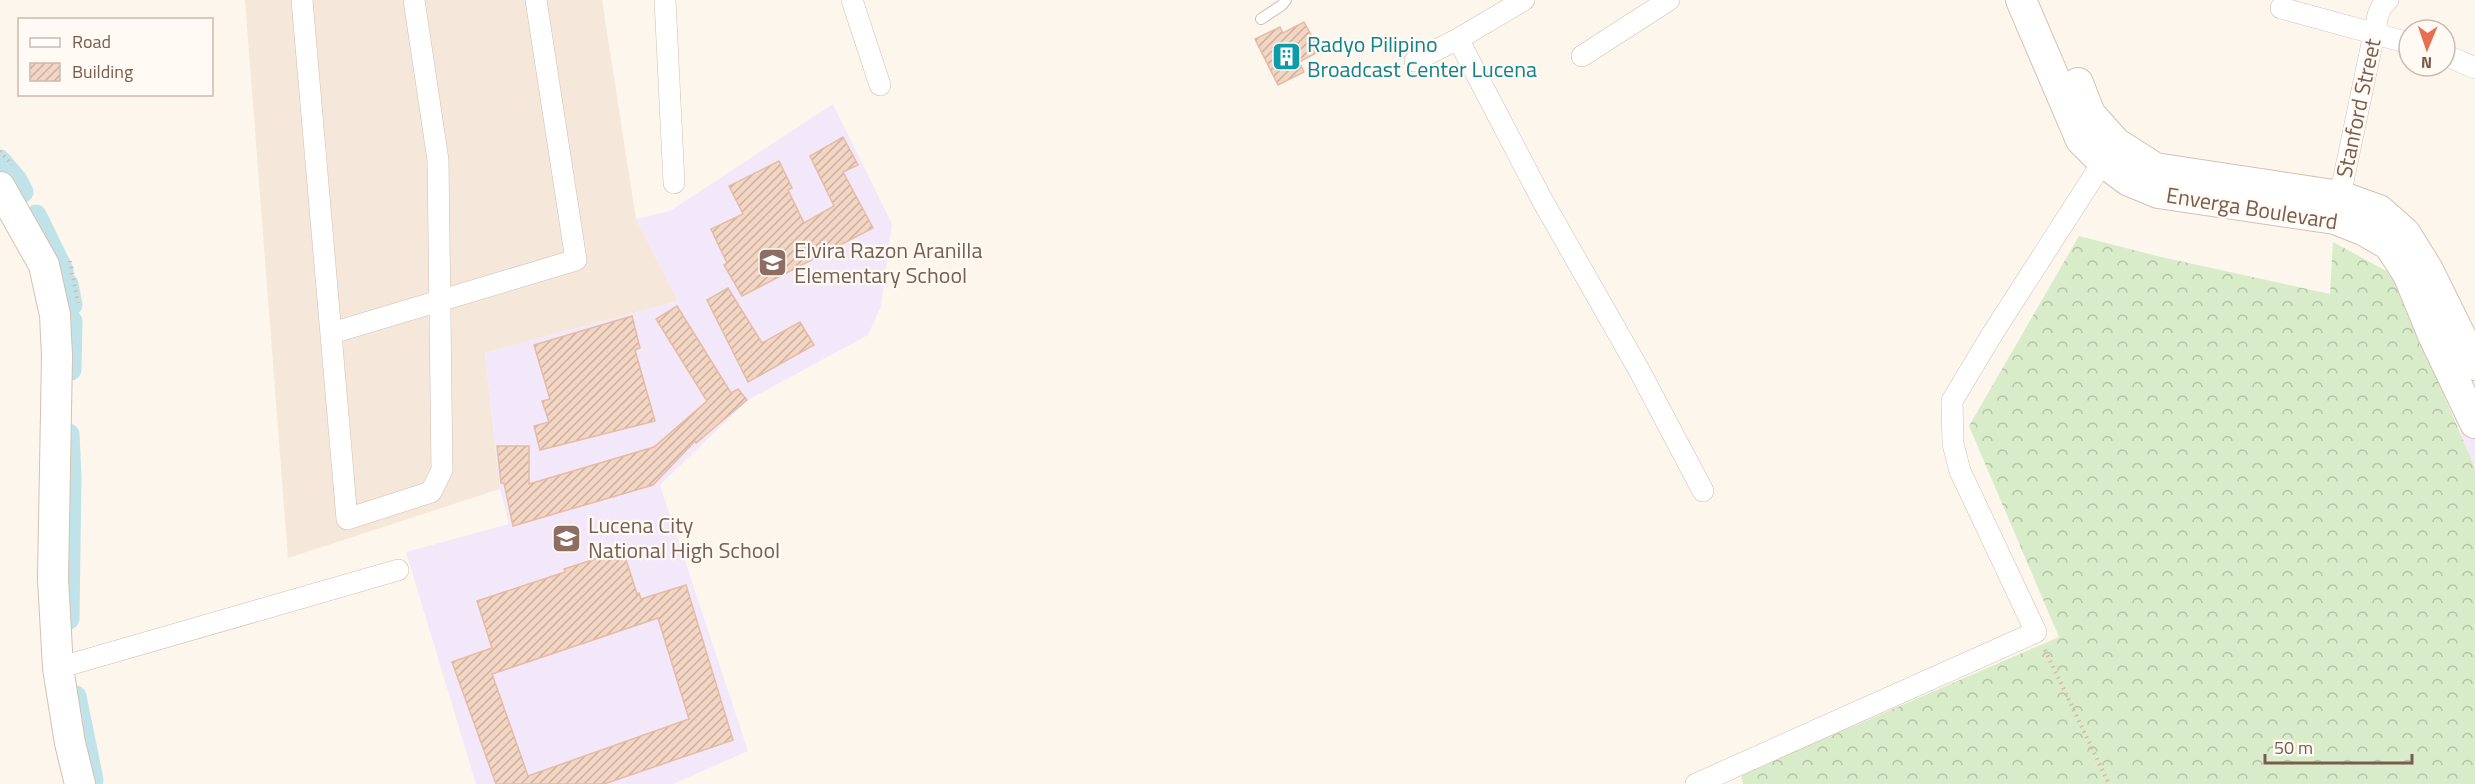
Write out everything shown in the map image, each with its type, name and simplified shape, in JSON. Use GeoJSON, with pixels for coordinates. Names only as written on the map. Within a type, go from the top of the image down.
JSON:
{"type":"FeatureCollection","features":[{"type":"Feature","properties":{"kind":"street"},"geometry":{"type":"LineString","coordinates":[[302,0],[347,519],[431,492],[442,470],[438,160],[414,0]]}},
{"type":"Feature","properties":{"kind":"street"},"geometry":{"type":"LineString","coordinates":[[332,333],[576,261],[536,0]]}},
{"type":"Feature","properties":{"kind":"street"},"geometry":{"type":"LineString","coordinates":[[665,0],[674,183]]}},
{"type":"Feature","properties":{"kind":"street"},"geometry":{"type":"LineString","coordinates":[[852,0],[880,86]]}},
{"type":"Feature","properties":{"kind":"street"},"geometry":{"type":"LineString","coordinates":[[1415,61],[1458,39],[1524,0]]}},
{"type":"Feature","properties":{"kind":"street"},"geometry":{"type":"LineString","coordinates":[[1582,56],[1669,0]]}},
{"type":"Feature","properties":{"kind":"street","name":"Enverga Boulevard"},"geometry":{"type":"LineString","coordinates":[[2021,0],[2081,140],[2109,153]]}},
{"type":"Feature","properties":{"kind":"street","name":"Enverga Boulevard"},"geometry":{"type":"LineString","coordinates":[[2043,0],[2109,153],[2129,181],[2158,193],[2379,210],[2404,234],[2428,270],[2475,365]]}},
{"type":"Feature","properties":{"kind":"street","name":"Stanford Street"},"geometry":{"type":"LineString","coordinates":[[2338,208],[2374,32],[2382,6],[2388,0]]}},
{"type":"Feature","properties":{"kind":"street"},"geometry":{"type":"LineString","coordinates":[[2281,8],[2397,39]]}},
{"type":"Feature","properties":{"kind":"street"},"geometry":{"type":"LineString","coordinates":[[1458,39],[1541,198],[1639,370],[1703,491]]}},
{"type":"Feature","properties":{"kind":"street"},"geometry":{"type":"LineString","coordinates":[[2457,61],[2475,68]]}},
{"type":"Feature","properties":{"kind":"street"},"geometry":{"type":"LineString","coordinates":[[1696,784],[2036,632],[1960,471],[1953,444],[1952,401],[1991,336],[2109,153]]}},
{"type":"Feature","properties":{"kind":"street"},"geometry":{"type":"LineString","coordinates":[[0,187],[44,265],[55,315],[57,356],[53,579],[58,668],[70,743],[80,784]]}},
{"type":"Feature","properties":{"kind":"street","name":"Enverga Boulevard"},"geometry":{"type":"LineString","coordinates":[[2338,208],[2363,230],[2390,245],[2408,274],[2433,335],[2474,417]]}},
{"type":"Feature","properties":{"kind":"street"},"geometry":{"type":"LineString","coordinates":[[58,668],[398,570]]}},
{"type":"Feature","properties":{"kind":"lane"},"geometry":{"type":"LineString","coordinates":[[1261,19],[1286,0]]}},
{"type":"Feature","properties":{"kind":"path"},"geometry":{"type":"LineString","coordinates":[[2036,632],[2109,784]]}},
{"type":"Feature","properties":{"kind":"shaded area"},"geometry":{"type":"Polygon","coordinates":[[[245,0],[602,0],[636,219],[678,301],[485,353],[500,489],[288,558],[245,0]]]}},
{"type":"Feature","properties":{"kind":"shaded area","name":"Lucena City National High School"},"geometry":{"type":"Polygon","coordinates":[[[833,104],[892,224],[881,306],[868,335],[748,400],[660,485],[748,751],[673,784],[476,784],[406,552],[509,524],[500,489],[485,353],[678,301],[636,219],[670,211],[833,104]]]}},
{"type":"Feature","properties":{"kind":"shaded area"},"geometry":{"type":"Polygon","coordinates":[[[2475,428],[2475,468],[2460,432],[2475,428]]]}},
{"type":"Feature","properties":{"kind":"green space"},"geometry":{"type":"Polygon","coordinates":[[[2079,236],[2161,257],[2330,294],[2333,242],[2392,274],[2475,468],[2475,784],[1743,784],[1741,775],[2059,637],[1969,426],[2079,236]]]}},
{"type":"Feature","properties":{"kind":"building","name":"Radyo Pilipino Broadcast Center Lucena"},"geometry":{"type":"Polygon","coordinates":[[[1304,22],[1320,51],[1299,62],[1304,72],[1278,85],[1255,39],[1280,27],[1283,33],[1304,22]]]}},
{"type":"Feature","properties":{"kind":"building"},"geometry":{"type":"Polygon","coordinates":[[[843,137],[858,165],[843,172],[873,228],[742,296],[724,265],[727,263],[711,229],[743,214],[729,186],[779,161],[792,188],[788,190],[804,223],[834,206],[810,156],[843,137]]]}},
{"type":"Feature","properties":{"kind":"building"},"geometry":{"type":"Polygon","coordinates":[[[728,288],[762,343],[800,322],[814,345],[748,382],[707,300],[728,288]]]}},
{"type":"Feature","properties":{"kind":"building"},"geometry":{"type":"Polygon","coordinates":[[[677,306],[731,393],[738,389],[747,400],[696,443],[695,441],[653,485],[513,526],[504,483],[501,483],[497,446],[529,446],[529,484],[654,447],[707,401],[656,319],[677,306]]]}},
{"type":"Feature","properties":{"kind":"building"},"geometry":{"type":"Polygon","coordinates":[[[632,316],[640,348],[635,350],[655,421],[540,450],[534,426],[549,422],[542,401],[550,399],[534,345],[632,316]]]}},
{"type":"Feature","properties":{"kind":"building"},"geometry":{"type":"Polygon","coordinates":[[[623,550],[637,594],[639,593],[641,599],[686,585],[733,740],[604,784],[496,784],[452,662],[492,648],[477,601],[565,572],[564,569],[623,550]],[[658,618],[492,674],[528,776],[689,719],[658,618]]]}},
{"type":"Feature","properties":{"kind":"waterway"},"geometry":{"type":"LineString","coordinates":[[0,160],[17,180],[23,192]]}},
{"type":"Feature","properties":{"kind":"waterway"},"geometry":{"type":"LineString","coordinates":[[36,215],[63,270]]}},
{"type":"Feature","properties":{"kind":"waterway"},"geometry":{"type":"LineString","coordinates":[[68,284],[72,305]]}},
{"type":"Feature","properties":{"kind":"waterway"},"geometry":{"type":"LineString","coordinates":[[71,370],[72,321]]}},
{"type":"Feature","properties":{"kind":"waterway"},"geometry":{"type":"LineString","coordinates":[[69,434],[71,477],[69,619]]}},
{"type":"Feature","properties":{"kind":"waterway"},"geometry":{"type":"LineString","coordinates":[[76,696],[93,780]]}},
{"type":"Feature","properties":{"kind":"place","name":"Radyo Pilipino Broadcast Center Lucena"},"geometry":{"type":"Point","coordinates":[1286,57]}},
{"type":"Feature","properties":{"kind":"place","name":"Elvira Razon Aranilla Elementary School"},"geometry":{"type":"Point","coordinates":[773,263]}},
{"type":"Feature","properties":{"kind":"place","name":"Lucena City National High School"},"geometry":{"type":"Point","coordinates":[567,538]}}]}
